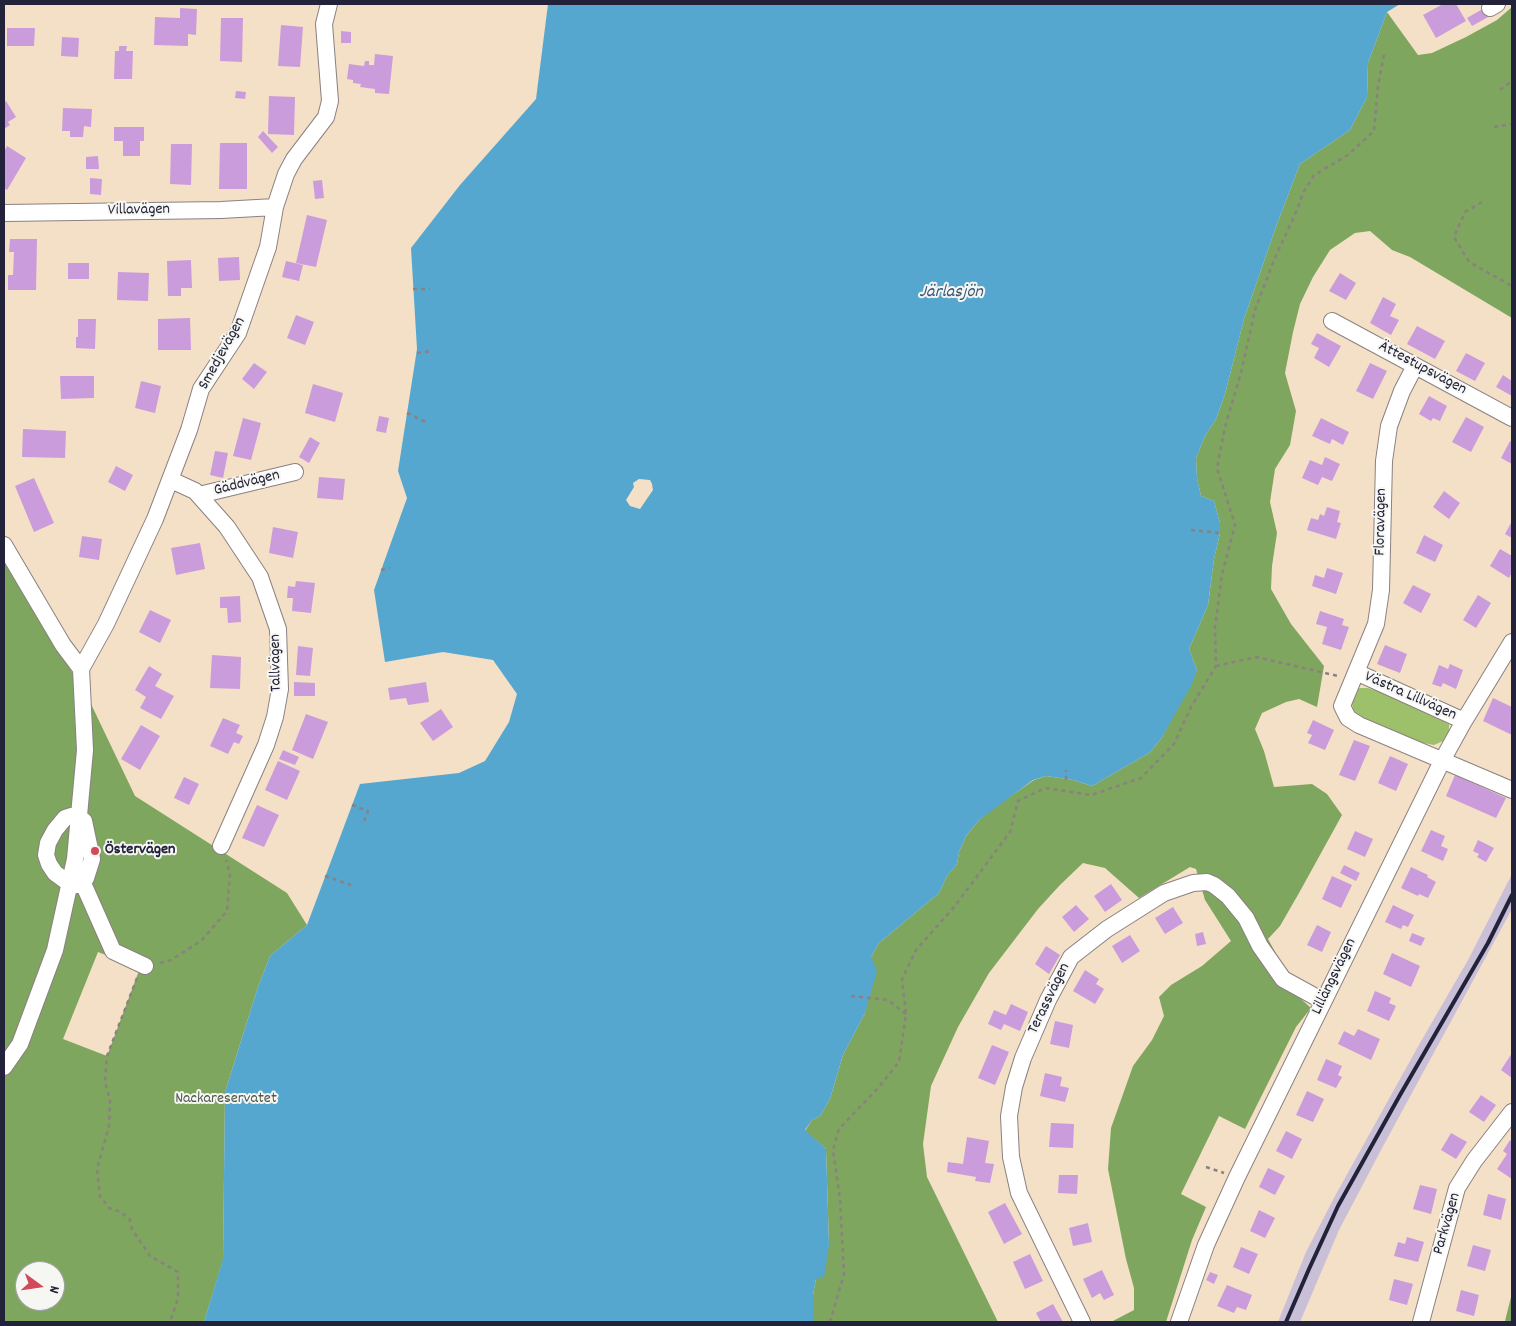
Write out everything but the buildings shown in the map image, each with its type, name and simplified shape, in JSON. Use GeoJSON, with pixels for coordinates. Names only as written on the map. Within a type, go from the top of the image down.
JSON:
{"type":"FeatureCollection","features":[{"type":"Feature","properties":{"kind":"street","name":"Smedjevägen"},"geometry":{"type":"LineString","coordinates":[[81,669],[106,624],[155,519],[190,430],[201,389],[238,333],[268,247],[274,208],[286,174],[326,117],[330,101],[324,24],[329,4]]}},
{"type":"Feature","properties":{"kind":"street","name":"Villavägen"},"geometry":{"type":"LineString","coordinates":[[4,213],[274,208]]}},
{"type":"Feature","properties":{"kind":"street","name":"Ättestupsvägen"},"geometry":{"type":"LineString","coordinates":[[1332,321],[1512,418]]}},
{"type":"Feature","properties":{"kind":"street","name":"Floravägen"},"geometry":{"type":"LineString","coordinates":[[1415,366],[1402,391],[1389,426],[1383,480],[1381,590],[1376,624],[1342,706],[1348,718],[1359,725],[1443,759],[1512,790]]}},
{"type":"Feature","properties":{"kind":"street","name":"Gäddvägen"},"geometry":{"type":"LineString","coordinates":[[199,495],[295,472]]}},
{"type":"Feature","properties":{"kind":"street","name":"Tallvägen"},"geometry":{"type":"LineString","coordinates":[[170,480],[195,491],[227,527],[260,577],[278,629],[280,689],[275,717],[266,744],[221,846]]}},
{"type":"Feature","properties":{"kind":"street"},"geometry":{"type":"LineString","coordinates":[[4,545],[63,645],[81,669],[85,750],[76,859],[76,882],[55,950],[20,1044],[4,1067]]}},
{"type":"Feature","properties":{"kind":"street","name":"Lillängsvägen"},"geometry":{"type":"LineString","coordinates":[[1180,1322],[1206,1244],[1323,1002],[1443,759],[1512,642]]}},
{"type":"Feature","properties":{"kind":"street","name":"Västra Lillvägen"},"geometry":{"type":"LineString","coordinates":[[1355,675],[1464,721]]}},
{"type":"Feature","properties":{"kind":"street"},"geometry":{"type":"LineString","coordinates":[[79,817],[65,818],[55,830],[48,843],[46,854],[49,864],[55,873],[76,882],[113,951],[145,966]]}},
{"type":"Feature","properties":{"kind":"street","name":"Terassvägen"},"geometry":{"type":"LineString","coordinates":[[1082,1322],[1019,1193],[1011,1157],[1009,1116],[1014,1087],[1023,1058],[1048,1000],[1071,957],[1107,929],[1164,893],[1193,883],[1207,882],[1228,896],[1246,918],[1260,946],[1283,979],[1323,1002]]}},
{"type":"Feature","properties":{"kind":"street","name":"Parkvägen"},"geometry":{"type":"LineString","coordinates":[[1422,1322],[1457,1188],[1474,1161],[1512,1112]]}},
{"type":"Feature","properties":{"kind":"path"},"geometry":{"type":"LineString","coordinates":[[830,1322],[844,1274],[840,1199],[833,1150],[839,1129],[878,1088],[899,1062],[906,1014],[902,979],[916,950],[955,906],[1010,832],[1018,801],[1045,788],[1092,795],[1141,778],[1174,744],[1191,708],[1216,666],[1216,618],[1222,574],[1235,525],[1218,468],[1225,427],[1241,373],[1255,310],[1303,193],[1314,175],[1348,155],[1374,131],[1378,86],[1384,54]]}},
{"type":"Feature","properties":{"kind":"path"},"geometry":{"type":"LineString","coordinates":[[1500,90],[1512,81]]}},
{"type":"Feature","properties":{"kind":"path"},"geometry":{"type":"LineString","coordinates":[[1494,127],[1512,124]]}},
{"type":"Feature","properties":{"kind":"path"},"geometry":{"type":"LineString","coordinates":[[1482,202],[1465,212],[1454,237],[1469,262],[1512,286]]}},
{"type":"Feature","properties":{"kind":"path"},"geometry":{"type":"LineString","coordinates":[[414,289],[430,289]]}},
{"type":"Feature","properties":{"kind":"path"},"geometry":{"type":"LineString","coordinates":[[417,353],[432,351]]}},
{"type":"Feature","properties":{"kind":"path"},"geometry":{"type":"LineString","coordinates":[[407,413],[426,422]]}},
{"type":"Feature","properties":{"kind":"path"},"geometry":{"type":"LineString","coordinates":[[1191,530],[1220,533]]}},
{"type":"Feature","properties":{"kind":"path"},"geometry":{"type":"LineString","coordinates":[[381,570],[390,568]]}},
{"type":"Feature","properties":{"kind":"path"},"geometry":{"type":"LineString","coordinates":[[1216,666],[1256,657],[1355,675]]}},
{"type":"Feature","properties":{"kind":"path"},"geometry":{"type":"LineString","coordinates":[[1066,770],[1066,780]]}},
{"type":"Feature","properties":{"kind":"path"},"geometry":{"type":"LineString","coordinates":[[352,805],[368,811],[364,821]]}},
{"type":"Feature","properties":{"kind":"path"},"geometry":{"type":"LineString","coordinates":[[170,1322],[178,1298],[178,1272],[150,1256],[132,1229],[130,1220],[121,1212],[110,1208],[100,1196],[97,1170],[109,1126],[110,1100],[105,1082],[107,1056],[140,968],[171,960],[201,941],[228,911],[230,874],[221,846]]}},
{"type":"Feature","properties":{"kind":"path"},"geometry":{"type":"LineString","coordinates":[[325,876],[351,885]]}},
{"type":"Feature","properties":{"kind":"path"},"geometry":{"type":"LineString","coordinates":[[850,996],[888,1000],[906,1014]]}},
{"type":"Feature","properties":{"kind":"shaded area"},"geometry":{"type":"Polygon","coordinates":[[[1512,874],[1512,909],[1339,1230],[1300,1322],[1278,1322],[1306,1252],[1335,1196],[1468,960],[1512,874]]]}},
{"type":"Feature","properties":{"kind":"green space"},"geometry":{"type":"Polygon","coordinates":[[[1512,7],[1512,318],[1410,257],[1392,250],[1370,231],[1355,233],[1330,250],[1313,277],[1300,304],[1285,373],[1296,411],[1290,445],[1275,469],[1270,502],[1277,533],[1271,589],[1291,624],[1324,666],[1317,707],[1299,699],[1286,702],[1262,713],[1255,729],[1264,751],[1274,787],[1312,784],[1327,794],[1342,815],[1280,926],[1268,939],[1301,999],[1311,1008],[1296,1027],[1245,1129],[1219,1116],[1181,1194],[1206,1207],[1192,1240],[1166,1322],[1111,1322],[1134,1310],[1134,1288],[1126,1259],[1108,1169],[1111,1128],[1133,1066],[1152,1040],[1164,1016],[1159,997],[1171,985],[1202,966],[1231,941],[1205,900],[1196,869],[1190,867],[1139,898],[1105,868],[1083,863],[1038,909],[989,973],[958,1027],[931,1086],[923,1144],[927,1177],[998,1322],[813,1322],[813,1295],[816,1279],[829,1245],[826,1149],[805,1131],[812,1120],[820,1116],[830,1099],[843,1055],[865,1013],[871,957],[879,943],[939,893],[947,876],[957,864],[959,852],[966,836],[979,820],[992,809],[1034,780],[1046,776],[1073,780],[1092,786],[1149,753],[1161,739],[1197,670],[1189,649],[1208,605],[1214,559],[1220,533],[1220,523],[1214,501],[1201,496],[1197,478],[1196,458],[1205,436],[1216,419],[1225,394],[1244,319],[1300,164],[1350,130],[1367,97],[1368,63],[1387,12],[1418,55],[1432,53],[1466,37],[1497,20],[1512,7]]]}},
{"type":"Feature","properties":{"kind":"green space"},"geometry":{"type":"Polygon","coordinates":[[[4,559],[91,704],[135,796],[287,893],[307,925],[270,956],[258,987],[225,1092],[223,1260],[204,1322],[4,1322],[4,559]],[[98,952],[63,1039],[107,1056],[140,968],[98,952]]]}},
{"type":"Feature","properties":{"kind":"green space"},"geometry":{"type":"Polygon","coordinates":[[[1360,688],[1368,688],[1386,694],[1449,724],[1449,731],[1443,741],[1434,745],[1423,743],[1358,717],[1353,709],[1351,698],[1353,691],[1360,688]]]}},
{"type":"Feature","properties":{"kind":"green space"},"geometry":{"type":"Polygon","coordinates":[[[1512,1293],[1512,1322],[1505,1322],[1506,1317],[1512,1293]]]}},
{"type":"Feature","properties":{"kind":"water","name":"Järlasjön"},"geometry":{"type":"Polygon","coordinates":[[[548,4],[1400,4],[1387,12],[1368,63],[1367,97],[1350,130],[1300,164],[1244,319],[1225,394],[1216,419],[1205,436],[1196,458],[1197,478],[1201,496],[1214,501],[1220,523],[1220,533],[1214,559],[1208,605],[1189,649],[1197,670],[1192,684],[1161,739],[1149,753],[1092,786],[1073,780],[1046,776],[1033,780],[979,820],[966,836],[959,852],[957,864],[947,876],[939,893],[879,943],[871,957],[877,971],[865,1013],[843,1055],[830,1099],[820,1116],[812,1120],[805,1130],[826,1149],[829,1245],[824,1277],[816,1279],[813,1295],[813,1322],[204,1322],[223,1259],[225,1092],[258,987],[270,956],[307,925],[360,784],[459,773],[485,761],[509,722],[517,694],[493,660],[443,652],[385,662],[374,590],[407,498],[398,471],[417,349],[411,248],[460,185],[536,99],[548,4]],[[639,479],[633,483],[634,487],[626,500],[630,506],[640,509],[653,490],[650,480],[639,479]]]}},
{"type":"Feature","properties":{"kind":"railway"},"geometry":{"type":"LineString","coordinates":[[1286,1322],[1338,1206],[1488,943],[1512,895]]}},
{"type":"Feature","properties":{"kind":"place","name":"Östervägen"},"geometry":{"type":"Point","coordinates":[95,851]}},
{"type":"Feature","properties":{"kind":"park label","name":"Nackareservatet"},"geometry":{"type":"Point","coordinates":[226,1100]}}]}
